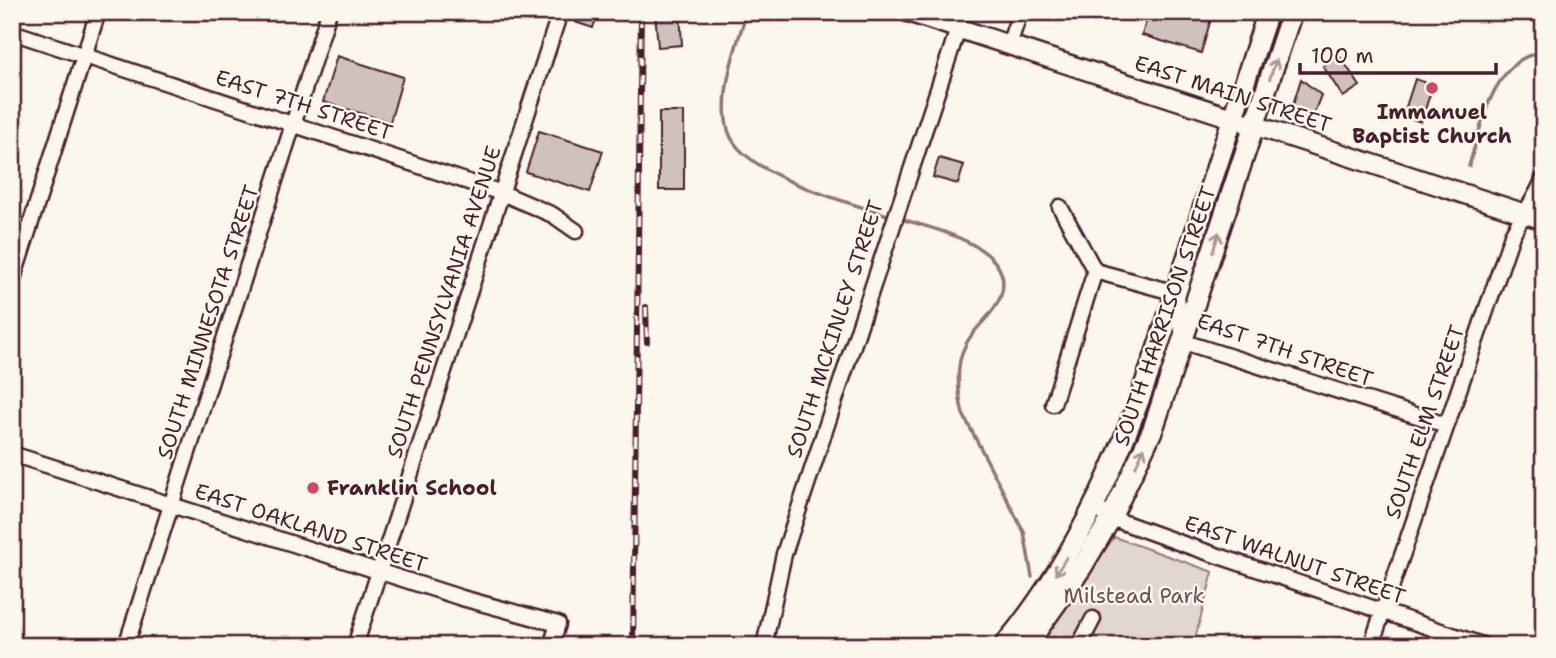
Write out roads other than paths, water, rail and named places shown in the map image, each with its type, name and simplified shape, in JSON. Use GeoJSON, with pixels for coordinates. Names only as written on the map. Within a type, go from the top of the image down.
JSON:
{"type":"FeatureCollection","features":[{"type":"Feature","properties":{"kind":"main road","name":"SOUTH HARRISON STREET"},"geometry":{"type":"LineString","coordinates":[[1004,646],[1034,609],[1074,547],[1116,464],[1176,293],[1268,12]]}},
{"type":"Feature","properties":{"kind":"main road","name":"SOUTH HARRISON STREET"},"geometry":{"type":"LineString","coordinates":[[1026,646],[1082,567],[1111,518],[1153,429],[1292,12]]}},
{"type":"Feature","properties":{"kind":"street"},"geometry":{"type":"LineString","coordinates":[[12,282],[98,12]]}},
{"type":"Feature","properties":{"kind":"street","name":"SOUTH MINNESOTA STREET"},"geometry":{"type":"LineString","coordinates":[[127,646],[329,12]]}},
{"type":"Feature","properties":{"kind":"street","name":"SOUTH PENNSYLVANIA AVENUE"},"geometry":{"type":"LineString","coordinates":[[355,646],[561,12]]}},
{"type":"Feature","properties":{"kind":"street","name":"EAST MAIN STREET"},"geometry":{"type":"LineString","coordinates":[[908,12],[1544,220]]}},
{"type":"Feature","properties":{"kind":"street"},"geometry":{"type":"LineString","coordinates":[[1009,45],[1020,12]]}},
{"type":"Feature","properties":{"kind":"street","name":"SOUTH MCKINLEY STREET"},"geometry":{"type":"LineString","coordinates":[[764,646],[783,554],[958,29]]}},
{"type":"Feature","properties":{"kind":"street","name":"EAST 7TH STREET"},"geometry":{"type":"LineString","coordinates":[[12,32],[502,193],[553,215],[576,231]]}},
{"type":"Feature","properties":{"kind":"street","name":"SOUTH ELM STREET"},"geometry":{"type":"LineString","coordinates":[[1371,646],[1512,235],[1523,214],[1537,197],[1544,178]]}},
{"type":"Feature","properties":{"kind":"street"},"geometry":{"type":"LineString","coordinates":[[1053,404],[1095,271],[1060,207]]}},
{"type":"Feature","properties":{"kind":"street","name":"EAST 7TH STREET"},"geometry":{"type":"LineString","coordinates":[[1095,271],[1176,293],[1184,342],[1446,425]]}},
{"type":"Feature","properties":{"kind":"street","name":"EAST OAKLAND STREET"},"geometry":{"type":"LineString","coordinates":[[12,454],[379,571],[558,624],[551,646]]}},
{"type":"Feature","properties":{"kind":"street","name":"EAST WALNUT STREET"},"geometry":{"type":"LineString","coordinates":[[1094,507],[1111,518],[1485,646]]}},
{"type":"Feature","properties":{"kind":"street"},"geometry":{"type":"LineString","coordinates":[[1079,646],[1093,619]]}},
{"type":"Feature","properties":{"kind":"waterway"},"geometry":{"type":"LineString","coordinates":[[747,12],[729,72],[725,104],[729,133],[739,148],[755,162],[777,175],[828,196],[894,217]]}},
{"type":"Feature","properties":{"kind":"waterway"},"geometry":{"type":"LineString","coordinates":[[1469,166],[1485,112],[1497,86],[1517,62],[1544,51]]}},
{"type":"Feature","properties":{"kind":"waterway"},"geometry":{"type":"LineString","coordinates":[[901,219],[953,235],[986,254],[998,266],[1003,281],[1000,298],[965,346],[960,362],[959,389],[963,414],[1024,532],[1032,577]]}},
{"type":"Feature","properties":{"kind":"railway"},"geometry":{"type":"LineString","coordinates":[[633,646],[641,12]]}},
{"type":"Feature","properties":{"kind":"railway"},"geometry":{"type":"LineString","coordinates":[[646,307],[647,342]]}},
{"type":"Feature","properties":{"kind":"place","name":"Immanuel Baptist Church"},"geometry":{"type":"Point","coordinates":[1432,88]}},
{"type":"Feature","properties":{"kind":"place","name":"Franklin School"},"geometry":{"type":"Point","coordinates":[313,488]}},
{"type":"Feature","properties":{"kind":"park label","name":"Milstead Park"},"geometry":{"type":"Point","coordinates":[1134,596]}}]}
